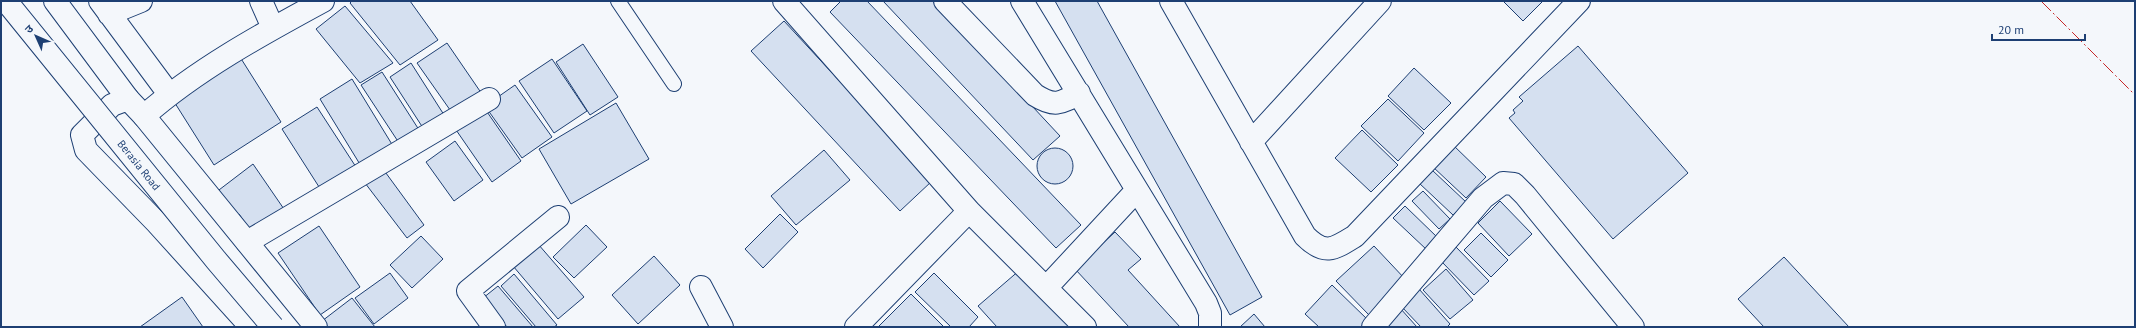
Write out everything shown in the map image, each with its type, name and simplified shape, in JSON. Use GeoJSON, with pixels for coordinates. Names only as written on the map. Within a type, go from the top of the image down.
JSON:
{"type":"FeatureCollection","features":[{"type":"Feature","properties":{"kind":"street","name":"Berasia Road"},"geometry":{"type":"LineString","coordinates":[[6,1],[216,260],[273,327]]}},
{"type":"Feature","properties":{"kind":"street"},"geometry":{"type":"LineString","coordinates":[[55,1],[128,99],[144,116],[316,327]]}},
{"type":"Feature","properties":{"kind":"street"},"geometry":{"type":"LineString","coordinates":[[142,1],[105,8],[169,94]]}},
{"type":"Feature","properties":{"kind":"street"},"geometry":{"type":"LineString","coordinates":[[261,1],[274,28]]}},
{"type":"Feature","properties":{"kind":"street"},"geometry":{"type":"LineString","coordinates":[[144,116],[169,94],[274,28],[323,1]]}},
{"type":"Feature","properties":{"kind":"street"},"geometry":{"type":"LineString","coordinates":[[945,1],[1034,95],[1048,103],[1062,103],[1079,93]]}},
{"type":"Feature","properties":{"kind":"street"},"geometry":{"type":"LineString","coordinates":[[1022,1],[1206,303],[1210,313],[1210,327]]}},
{"type":"Feature","properties":{"kind":"street"},"geometry":{"type":"LineString","coordinates":[[1171,1],[1305,236],[1314,245],[1324,250],[1335,248],[1355,236],[1579,1]]}},
{"type":"Feature","properties":{"kind":"street"},"geometry":{"type":"LineString","coordinates":[[1251,142],[1380,1]]}},
{"type":"Feature","properties":{"kind":"street"},"geometry":{"type":"LineString","coordinates":[[786,2],[969,211],[1085,327]]}},
{"type":"Feature","properties":{"kind":"street"},"geometry":{"type":"LineString","coordinates":[[128,99],[112,105],[82,135],[86,150],[157,223],[239,323]]}},
{"type":"Feature","properties":{"kind":"street"},"geometry":{"type":"LineString","coordinates":[[247,242],[489,99]]}},
{"type":"Feature","properties":{"kind":"street"},"geometry":{"type":"LineString","coordinates":[[1374,327],[1483,198],[1503,183],[1514,184],[1525,195],[1633,327]]}},
{"type":"Feature","properties":{"kind":"street"},"geometry":{"type":"LineString","coordinates":[[1046,288],[1137,190]]}},
{"type":"Feature","properties":{"kind":"street"},"geometry":{"type":"LineString","coordinates":[[856,327],[969,211]]}},
{"type":"Feature","properties":{"kind":"street"},"geometry":{"type":"LineString","coordinates":[[494,327],[468,291],[558,217]]}},
{"type":"Feature","properties":{"kind":"street"},"geometry":{"type":"LineString","coordinates":[[701,287],[722,327]]}},
{"type":"Feature","properties":{"kind":"lane"},"geometry":{"type":"LineString","coordinates":[[618,1],[674,84]]}},
{"type":"Feature","properties":{"kind":"building"},"geometry":{"type":"Polygon","coordinates":[[[352,1],[410,1],[438,40],[400,65],[350,3],[352,1]]]}},
{"type":"Feature","properties":{"kind":"building"},"geometry":{"type":"Polygon","coordinates":[[[841,1],[867,1],[1081,225],[1056,248],[830,12],[841,1]]]}},
{"type":"Feature","properties":{"kind":"building"},"geometry":{"type":"Polygon","coordinates":[[[883,1],[934,1],[1060,136],[1033,160],[883,1]]]}},
{"type":"Feature","properties":{"kind":"building"},"geometry":{"type":"Polygon","coordinates":[[[1055,1],[1097,1],[1262,297],[1230,315],[1055,1]]]}},
{"type":"Feature","properties":{"kind":"building"},"geometry":{"type":"Polygon","coordinates":[[[1503,1],[1543,1],[1523,21],[1503,1]]]}},
{"type":"Feature","properties":{"kind":"building"},"geometry":{"type":"Polygon","coordinates":[[[345,6],[393,63],[360,83],[316,29],[345,6]]]}},
{"type":"Feature","properties":{"kind":"building"},"geometry":{"type":"Polygon","coordinates":[[[784,21],[932,181],[900,211],[751,51],[784,21]]]}},
{"type":"Feature","properties":{"kind":"building"},"geometry":{"type":"Polygon","coordinates":[[[447,43],[484,97],[455,117],[417,63],[447,43]]]}},
{"type":"Feature","properties":{"kind":"building"},"geometry":{"type":"Polygon","coordinates":[[[583,44],[618,97],[590,115],[556,62],[583,44]]]}},
{"type":"Feature","properties":{"kind":"building"},"geometry":{"type":"Polygon","coordinates":[[[1578,46],[1688,173],[1613,239],[1509,118],[1515,113],[1513,110],[1523,101],[1519,97],[1578,46]]]}},
{"type":"Feature","properties":{"kind":"building"},"geometry":{"type":"Polygon","coordinates":[[[240,57],[281,122],[214,165],[173,100],[240,57]]]}},
{"type":"Feature","properties":{"kind":"building"},"geometry":{"type":"Polygon","coordinates":[[[552,59],[587,111],[554,133],[519,81],[552,59]]]}},
{"type":"Feature","properties":{"kind":"building"},"geometry":{"type":"Polygon","coordinates":[[[411,63],[446,118],[425,131],[390,77],[411,63]]]}},
{"type":"Feature","properties":{"kind":"building"},"geometry":{"type":"Polygon","coordinates":[[[1414,68],[1451,103],[1424,130],[1388,96],[1414,68]]]}},
{"type":"Feature","properties":{"kind":"building"},"geometry":{"type":"Polygon","coordinates":[[[382,72],[421,133],[401,146],[361,85],[382,72]]]}},
{"type":"Feature","properties":{"kind":"building"},"geometry":{"type":"Polygon","coordinates":[[[352,79],[393,146],[361,166],[320,99],[352,79]]]}},
{"type":"Feature","properties":{"kind":"building"},"geometry":{"type":"Polygon","coordinates":[[[515,85],[552,137],[522,158],[485,106],[515,85]]]}},
{"type":"Feature","properties":{"kind":"building"},"geometry":{"type":"Polygon","coordinates":[[[1388,99],[1424,133],[1398,161],[1361,126],[1388,99]]]}},
{"type":"Feature","properties":{"kind":"building"},"geometry":{"type":"Polygon","coordinates":[[[616,103],[649,159],[571,204],[539,149],[616,103]]]}},
{"type":"Feature","properties":{"kind":"building"},"geometry":{"type":"Polygon","coordinates":[[[483,106],[521,161],[492,182],[454,127],[483,106]]]}},
{"type":"Feature","properties":{"kind":"building"},"geometry":{"type":"Polygon","coordinates":[[[317,107],[356,167],[321,190],[282,129],[317,107]]]}},
{"type":"Feature","properties":{"kind":"building"},"geometry":{"type":"Polygon","coordinates":[[[1362,130],[1398,165],[1371,192],[1335,158],[1362,130]]]}},
{"type":"Feature","properties":{"kind":"building"},"geometry":{"type":"Polygon","coordinates":[[[455,141],[483,180],[454,201],[426,162],[455,141]]]}},
{"type":"Feature","properties":{"kind":"building"},"geometry":{"type":"Polygon","coordinates":[[[1452,144],[1486,177],[1466,198],[1432,166],[1452,144]]]}},
{"type":"Feature","properties":{"kind":"building"},"geometry":{"type":"Polygon","coordinates":[[[1055,148],[1068,153],[1073,166],[1068,179],[1055,184],[1042,179],[1037,166],[1042,153],[1055,148]]]}},
{"type":"Feature","properties":{"kind":"building"},"geometry":{"type":"Polygon","coordinates":[[[824,150],[850,180],[796,225],[771,196],[824,150]]]}},
{"type":"Feature","properties":{"kind":"building"},"geometry":{"type":"Polygon","coordinates":[[[253,164],[286,212],[252,233],[239,214],[235,218],[215,193],[253,164]]]}},
{"type":"Feature","properties":{"kind":"building"},"geometry":{"type":"Polygon","coordinates":[[[383,169],[424,225],[407,238],[365,183],[383,169]]]}},
{"type":"Feature","properties":{"kind":"building"},"geometry":{"type":"Polygon","coordinates":[[[1432,170],[1466,202],[1453,215],[1419,183],[1432,170]]]}},
{"type":"Feature","properties":{"kind":"building"},"geometry":{"type":"Polygon","coordinates":[[[1423,191],[1450,219],[1439,229],[1412,201],[1423,191]]]}},
{"type":"Feature","properties":{"kind":"building"},"geometry":{"type":"Polygon","coordinates":[[[1500,201],[1532,234],[1509,256],[1478,223],[1500,201]]]}},
{"type":"Feature","properties":{"kind":"building"},"geometry":{"type":"Polygon","coordinates":[[[1405,206],[1438,238],[1427,250],[1393,218],[1405,206]]]}},
{"type":"Feature","properties":{"kind":"building"},"geometry":{"type":"Polygon","coordinates":[[[780,214],[798,232],[763,268],[745,249],[780,214]]]}},
{"type":"Feature","properties":{"kind":"building"},"geometry":{"type":"Polygon","coordinates":[[[586,225],[607,247],[574,278],[553,257],[586,225]]]}},
{"type":"Feature","properties":{"kind":"building"},"geometry":{"type":"Polygon","coordinates":[[[319,226],[360,287],[320,315],[278,253],[319,226]]]}},
{"type":"Feature","properties":{"kind":"building"},"geometry":{"type":"Polygon","coordinates":[[[1115,232],[1141,259],[1128,270],[1180,327],[1129,327],[1075,269],[1115,232]]]}},
{"type":"Feature","properties":{"kind":"building"},"geometry":{"type":"Polygon","coordinates":[[[1481,233],[1508,260],[1491,277],[1464,250],[1481,233]]]}},
{"type":"Feature","properties":{"kind":"building"},"geometry":{"type":"Polygon","coordinates":[[[421,236],[443,259],[412,288],[390,265],[421,236]]]}},
{"type":"Feature","properties":{"kind":"building"},"geometry":{"type":"Polygon","coordinates":[[[538,244],[584,297],[558,319],[513,266],[538,244]]]}},
{"type":"Feature","properties":{"kind":"building"},"geometry":{"type":"Polygon","coordinates":[[[1374,246],[1406,280],[1369,315],[1336,281],[1374,246]]]}},
{"type":"Feature","properties":{"kind":"building"},"geometry":{"type":"Polygon","coordinates":[[[1456,247],[1489,281],[1474,295],[1441,261],[1456,247]]]}},
{"type":"Feature","properties":{"kind":"building"},"geometry":{"type":"Polygon","coordinates":[[[654,256],[680,285],[638,324],[612,295],[654,256]]]}},
{"type":"Feature","properties":{"kind":"building"},"geometry":{"type":"Polygon","coordinates":[[[1784,257],[1849,327],[1764,327],[1738,299],[1784,257]]]}},
{"type":"Feature","properties":{"kind":"building"},"geometry":{"type":"Polygon","coordinates":[[[1021,269],[1073,327],[997,327],[978,306],[1021,269]]]}},
{"type":"Feature","properties":{"kind":"building"},"geometry":{"type":"Polygon","coordinates":[[[1446,269],[1473,300],[1450,319],[1423,290],[1446,269]]]}},
{"type":"Feature","properties":{"kind":"building"},"geometry":{"type":"Polygon","coordinates":[[[390,273],[408,298],[374,324],[355,298],[390,273]]]}},
{"type":"Feature","properties":{"kind":"building"},"geometry":{"type":"Polygon","coordinates":[[[934,273],[978,317],[969,327],[951,327],[915,292],[934,273]]]}},
{"type":"Feature","properties":{"kind":"building"},"geometry":{"type":"Polygon","coordinates":[[[514,274],[557,325],[554,327],[536,327],[501,286],[514,274]]]}},
{"type":"Feature","properties":{"kind":"building"},"geometry":{"type":"Polygon","coordinates":[[[1332,285],[1369,321],[1363,327],[1319,327],[1305,314],[1332,285]]]}},
{"type":"Feature","properties":{"kind":"building"},"geometry":{"type":"Polygon","coordinates":[[[498,286],[533,327],[507,327],[483,298],[498,286]]]}},
{"type":"Feature","properties":{"kind":"building"},"geometry":{"type":"Polygon","coordinates":[[[1419,289],[1450,324],[1447,327],[1421,327],[1401,306],[1419,289]]]}},
{"type":"Feature","properties":{"kind":"building"},"geometry":{"type":"Polygon","coordinates":[[[911,294],[944,327],[878,327],[911,294]]]}},
{"type":"Feature","properties":{"kind":"building"},"geometry":{"type":"Polygon","coordinates":[[[182,297],[203,327],[140,327],[182,297]]]}},
{"type":"Feature","properties":{"kind":"building"},"geometry":{"type":"Polygon","coordinates":[[[352,298],[375,327],[326,327],[322,321],[352,298]]]}},
{"type":"Feature","properties":{"kind":"building"},"geometry":{"type":"Polygon","coordinates":[[[1400,308],[1417,327],[1385,327],[1400,308]]]}},
{"type":"Feature","properties":{"kind":"building"},"geometry":{"type":"Polygon","coordinates":[[[1254,314],[1265,327],[1240,327],[1254,314]]]}},
{"type":"Feature","properties":{"kind":"power"},"geometry":{"type":"LineString","coordinates":[[2041,1],[2135,95]]}}]}
